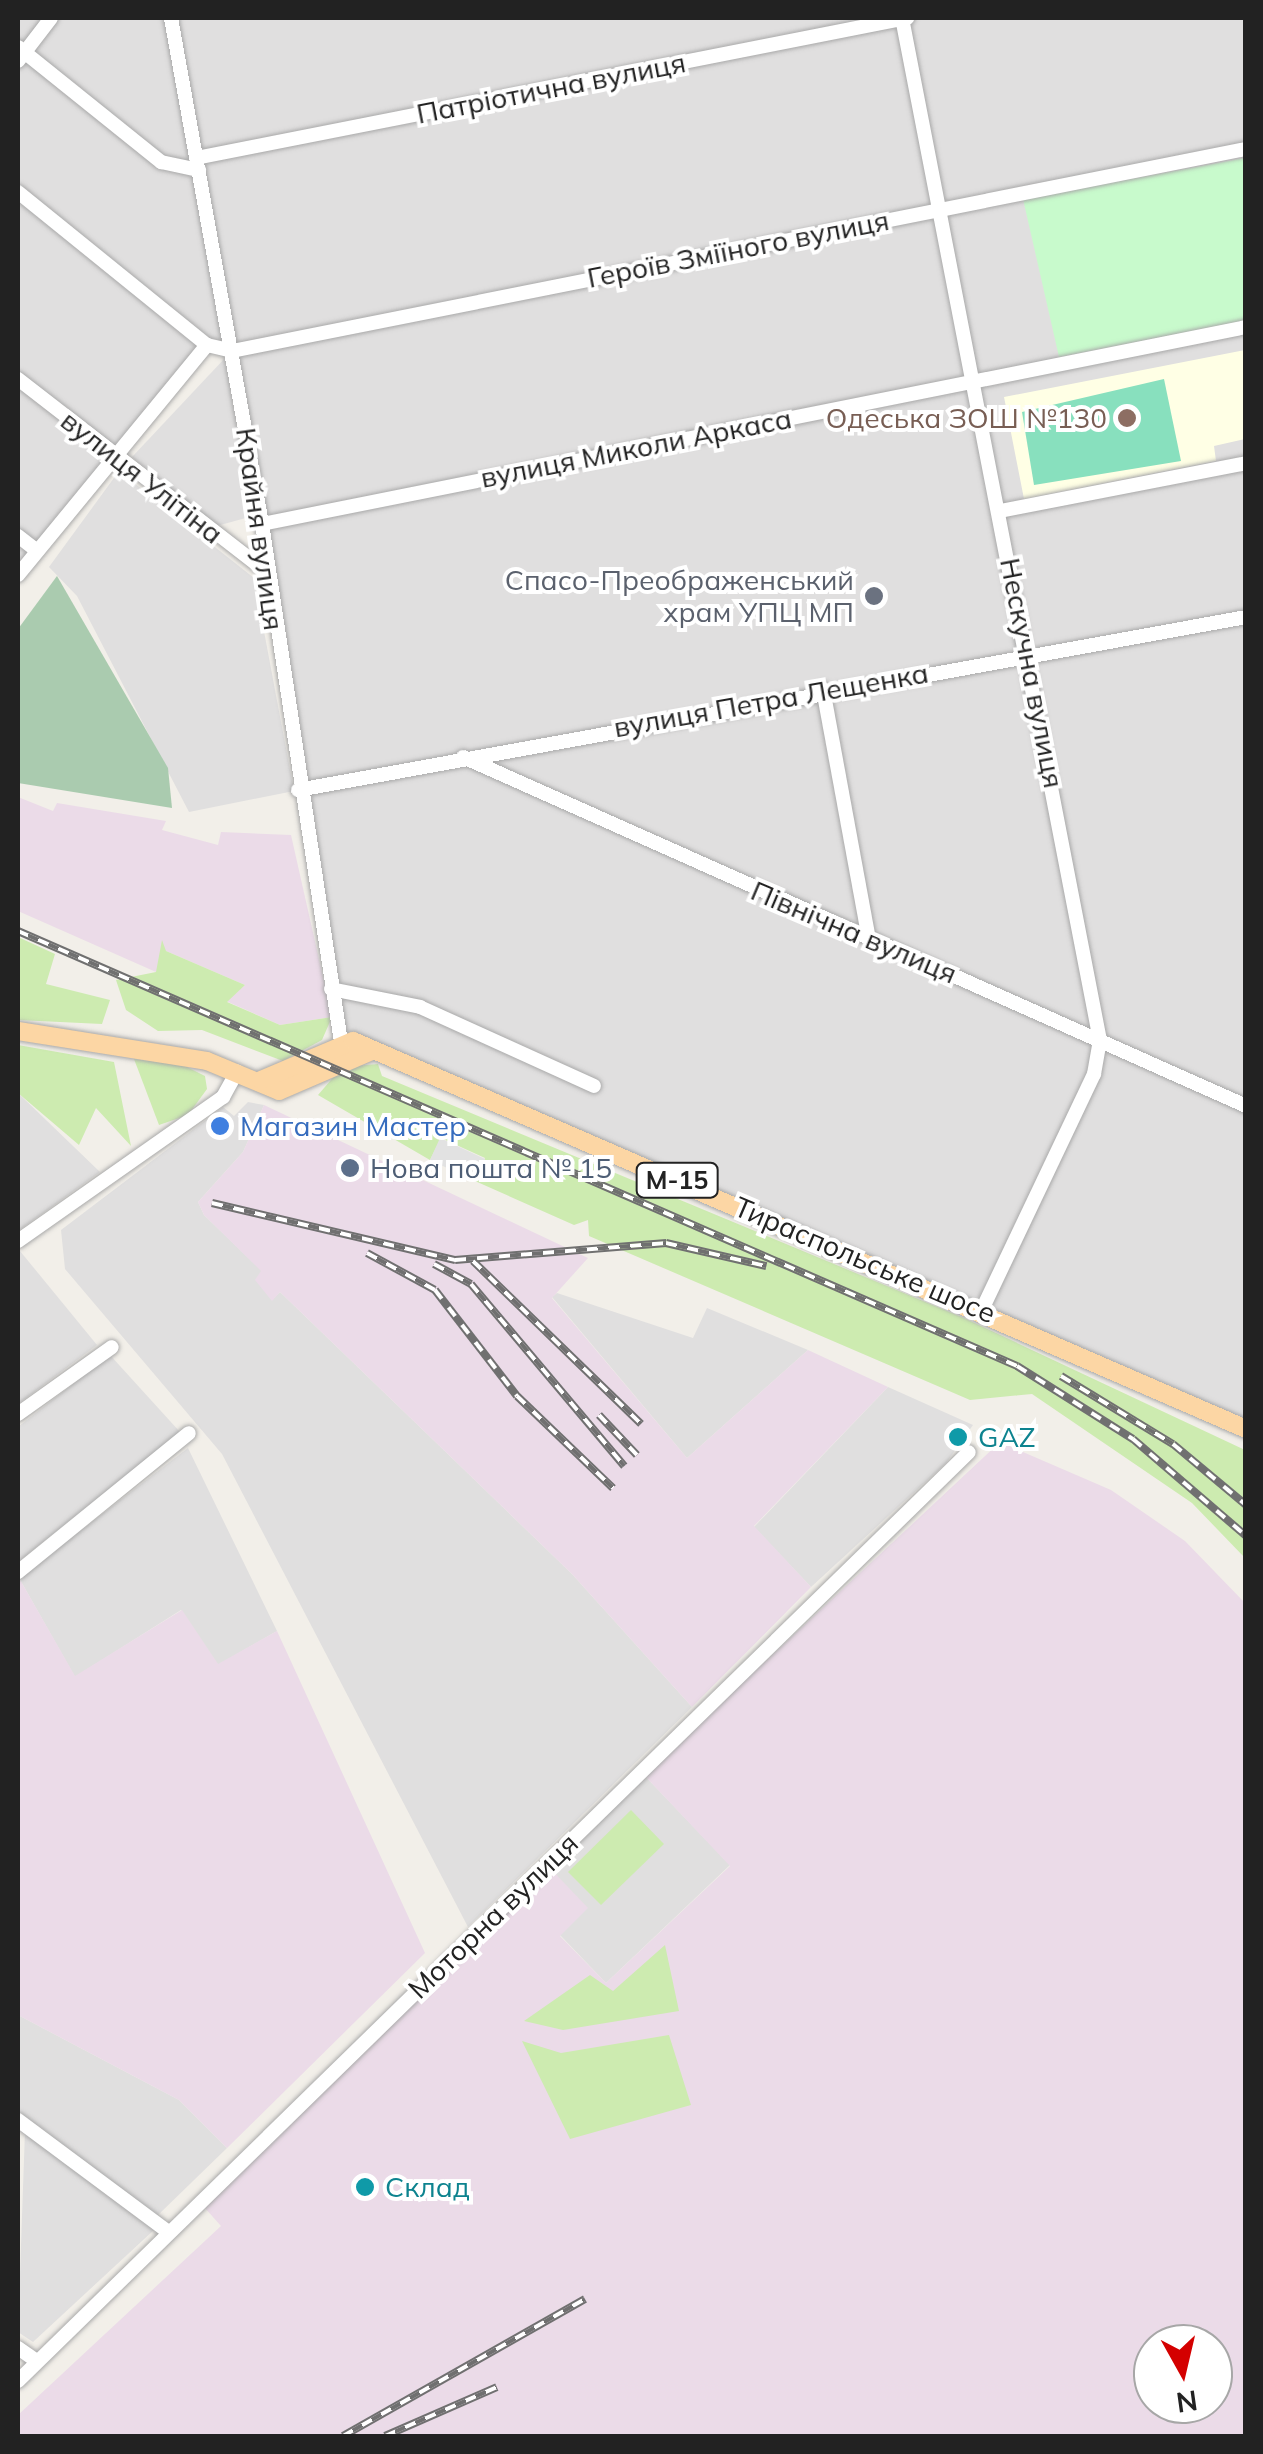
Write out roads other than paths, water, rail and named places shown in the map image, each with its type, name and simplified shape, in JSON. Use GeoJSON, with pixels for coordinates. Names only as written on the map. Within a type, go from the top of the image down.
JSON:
{"type":"FeatureCollection","features":[{"type":"Feature","properties":{"kind":"main road","name":"М-15"},"geometry":{"type":"LineString","coordinates":[[18,1031],[111,1040],[261,1080],[342,1050]]}},
{"type":"Feature","properties":{"kind":"main road","name":"Тираспольське шосе"},"geometry":{"type":"LineString","coordinates":[[342,1050],[372,1051],[982,1310],[1246,1429]]}},
{"type":"Feature","properties":{"kind":"street"},"geometry":{"type":"LineString","coordinates":[[51,18],[20,54],[161,162],[197,164]]}},
{"type":"Feature","properties":{"kind":"street","name":"Крайня вулиця"},"geometry":{"type":"LineString","coordinates":[[170,18],[262,524],[298,790],[342,1050]]}},
{"type":"Feature","properties":{"kind":"street","name":"Патріотична вулиця"},"geometry":{"type":"LineString","coordinates":[[197,164],[903,18]]}},
{"type":"Feature","properties":{"kind":"street","name":"Нескучна вулиця"},"geometry":{"type":"LineString","coordinates":[[903,18],[1029,655],[1100,1040],[1094,1074],[982,1310]]}},
{"type":"Feature","properties":{"kind":"street","name":"Героїв Зміїного вулиця"},"geometry":{"type":"LineString","coordinates":[[232,351],[1246,150]]}},
{"type":"Feature","properties":{"kind":"street"},"geometry":{"type":"LineString","coordinates":[[18,192],[208,345],[232,351]]}},
{"type":"Feature","properties":{"kind":"street","name":"вулиця Миколи Аркаса"},"geometry":{"type":"LineString","coordinates":[[262,524],[1246,327]]}},
{"type":"Feature","properties":{"kind":"street"},"geometry":{"type":"LineString","coordinates":[[18,576],[208,345]]}},
{"type":"Feature","properties":{"kind":"street","name":"вулиця Улітіна"},"geometry":{"type":"LineString","coordinates":[[18,379],[113,460],[268,573]]}},
{"type":"Feature","properties":{"kind":"street"},"geometry":{"type":"LineString","coordinates":[[1000,511],[1246,463]]}},
{"type":"Feature","properties":{"kind":"street"},"geometry":{"type":"LineString","coordinates":[[18,536],[36,551]]}},
{"type":"Feature","properties":{"kind":"street","name":"вулиця Петра Лещенка"},"geometry":{"type":"LineString","coordinates":[[298,790],[823,689],[1246,617]]}},
{"type":"Feature","properties":{"kind":"street"},"geometry":{"type":"LineString","coordinates":[[823,689],[868,935]]}},
{"type":"Feature","properties":{"kind":"street","name":"Північна вулиця"},"geometry":{"type":"LineString","coordinates":[[463,757],[688,864],[868,935],[1246,1106]]}},
{"type":"Feature","properties":{"kind":"street"},"geometry":{"type":"LineString","coordinates":[[331,989],[420,1007],[594,1086]]}},
{"type":"Feature","properties":{"kind":"street"},"geometry":{"type":"LineString","coordinates":[[18,1241],[223,1097],[236,1072]]}},
{"type":"Feature","properties":{"kind":"street"},"geometry":{"type":"LineString","coordinates":[[18,1414],[112,1346]]}},
{"type":"Feature","properties":{"kind":"street"},"geometry":{"type":"LineString","coordinates":[[18,1572],[190,1433]]}},
{"type":"Feature","properties":{"kind":"street","name":"Моторна вулиця"},"geometry":{"type":"LineString","coordinates":[[18,2381],[35,2360],[969,1452]]}},
{"type":"Feature","properties":{"kind":"street"},"geometry":{"type":"LineString","coordinates":[[20,2126],[168,2232]]}},
{"type":"Feature","properties":{"kind":"street"},"geometry":{"type":"LineString","coordinates":[[18,2348],[35,2360]]}},
{"type":"Feature","properties":{"kind":"railway"},"geometry":{"type":"LineString","coordinates":[[18,931],[1017,1366],[1133,1439],[1246,1536]]}},
{"type":"Feature","properties":{"kind":"railway"},"geometry":{"type":"LineString","coordinates":[[212,1203],[455,1260],[666,1243],[766,1266]]}},
{"type":"Feature","properties":{"kind":"railway"},"geometry":{"type":"LineString","coordinates":[[367,1253],[435,1290],[517,1396],[613,1488]]}},
{"type":"Feature","properties":{"kind":"railway"},"geometry":{"type":"LineString","coordinates":[[473,1261],[641,1424]]}},
{"type":"Feature","properties":{"kind":"railway"},"geometry":{"type":"LineString","coordinates":[[434,1264],[471,1284],[624,1466]]}},
{"type":"Feature","properties":{"kind":"railway"},"geometry":{"type":"LineString","coordinates":[[1061,1376],[1173,1444],[1246,1505]]}},
{"type":"Feature","properties":{"kind":"railway"},"geometry":{"type":"LineString","coordinates":[[599,1415],[637,1455]]}},
{"type":"Feature","properties":{"kind":"railway"},"geometry":{"type":"LineString","coordinates":[[343,2436],[585,2299]]}},
{"type":"Feature","properties":{"kind":"railway"},"geometry":{"type":"LineString","coordinates":[[385,2436],[497,2387]]}},
{"type":"Feature","properties":{"kind":"place","name":"Одеська ЗОШ №130"},"geometry":{"type":"Point","coordinates":[1127,418]}},
{"type":"Feature","properties":{"kind":"place","name":"Спасо-Преображенський храм УПЦ МП"},"geometry":{"type":"Point","coordinates":[874,596]}},
{"type":"Feature","properties":{"kind":"place","name":"Магазин Мастер"},"geometry":{"type":"Point","coordinates":[220,1126]}},
{"type":"Feature","properties":{"kind":"place","name":"Нова пошта № 15"},"geometry":{"type":"Point","coordinates":[350,1168]}},
{"type":"Feature","properties":{"kind":"place","name":"GAZ"},"geometry":{"type":"Point","coordinates":[958,1437]}},
{"type":"Feature","properties":{"kind":"place","name":"Склад"},"geometry":{"type":"Point","coordinates":[365,2187]}}]}
